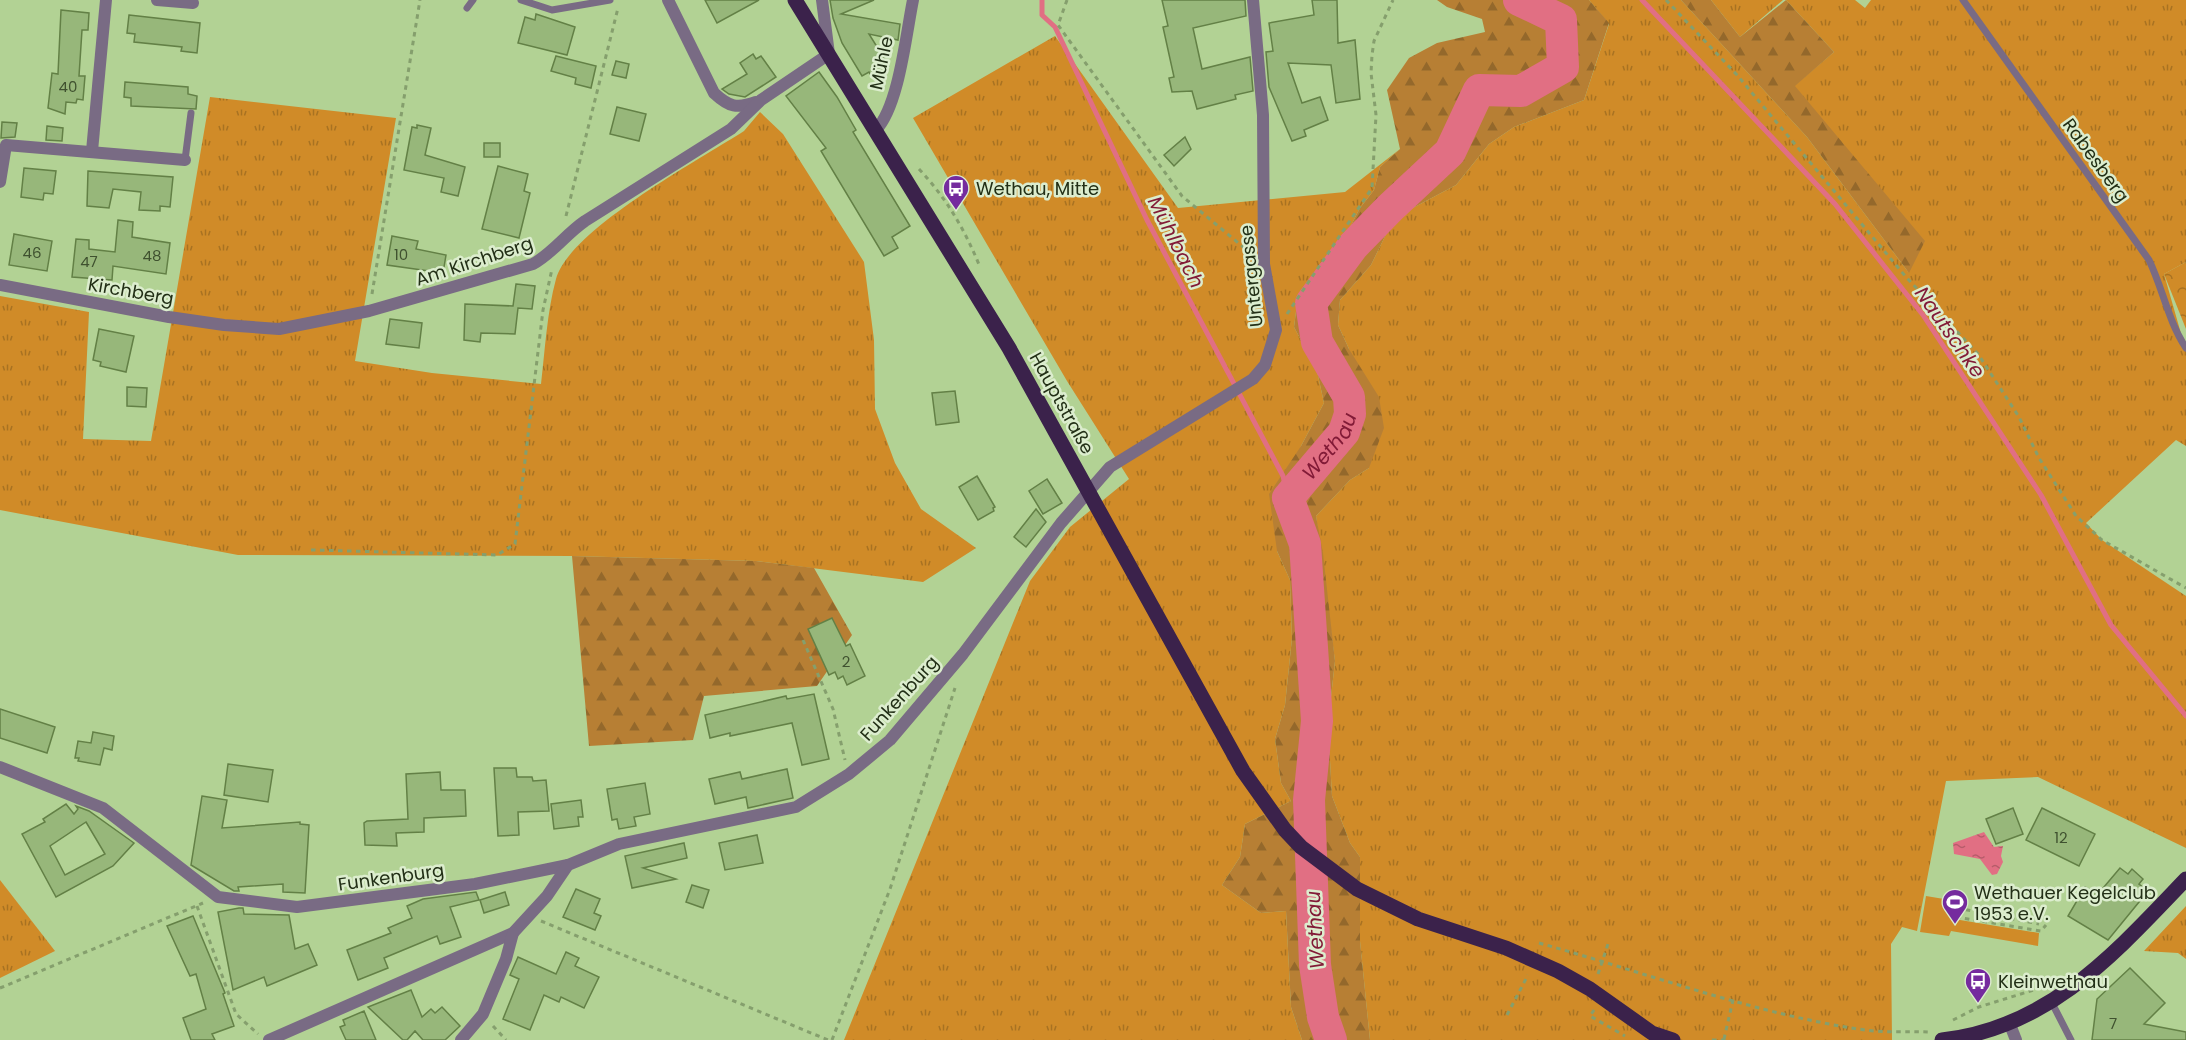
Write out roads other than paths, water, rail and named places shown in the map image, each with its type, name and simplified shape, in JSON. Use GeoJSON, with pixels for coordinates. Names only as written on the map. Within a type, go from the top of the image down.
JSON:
{"type":"FeatureCollection","features":[{"type":"Feature","properties":{"kind":"main road","name":"Hauptstraße"},"geometry":{"type":"LineString","coordinates":[[795,0],[1004,339],[1243,771],[1286,830],[1337,877],[1398,911],[1535,960],[1590,989],[1654,1037],[1673,1040]]}},
{"type":"Feature","properties":{"kind":"main road"},"geometry":{"type":"LineString","coordinates":[[1940,1034],[2009,1022],[2052,1003],[2097,969],[2186,879]]}},
{"type":"Feature","properties":{"kind":"street"},"geometry":{"type":"LineString","coordinates":[[92,151],[106,0]]}},
{"type":"Feature","properties":{"kind":"street"},"geometry":{"type":"LineString","coordinates":[[157,0],[193,3]]}},
{"type":"Feature","properties":{"kind":"street","name":"Am Kirchberg"},"geometry":{"type":"LineString","coordinates":[[669,0],[714,93],[726,104],[739,108],[761,100]]}},
{"type":"Feature","properties":{"kind":"street"},"geometry":{"type":"LineString","coordinates":[[822,0],[829,54]]}},
{"type":"Feature","properties":{"kind":"street","name":"Mühle"},"geometry":{"type":"LineString","coordinates":[[876,130],[884,121],[891,104],[913,0]]}},
{"type":"Feature","properties":{"kind":"street","name":"Untergasse"},"geometry":{"type":"LineString","coordinates":[[1087,491],[1112,466],[1253,379],[1265,365],[1276,330],[1264,264],[1263,115],[1254,0]]}},
{"type":"Feature","properties":{"kind":"street","name":"Am Kirchberg"},"geometry":{"type":"LineString","coordinates":[[257,328],[302,325],[369,311],[533,264],[547,256],[569,232],[731,129],[761,100],[829,54]]}},
{"type":"Feature","properties":{"kind":"street"},"geometry":{"type":"LineString","coordinates":[[0,182],[3,145],[184,160]]}},
{"type":"Feature","properties":{"kind":"street","name":"Kirchberg"},"geometry":{"type":"LineString","coordinates":[[0,285],[169,316],[257,328]]}},
{"type":"Feature","properties":{"kind":"street","name":"Funkenburg"},"geometry":{"type":"LineString","coordinates":[[0,767],[103,808],[218,897],[297,907],[475,884],[568,865],[619,844],[796,807],[853,770],[890,740],[963,654],[1087,491]]}},
{"type":"Feature","properties":{"kind":"street"},"geometry":{"type":"LineString","coordinates":[[269,1040],[513,933],[547,896],[568,865]]}},
{"type":"Feature","properties":{"kind":"street"},"geometry":{"type":"LineString","coordinates":[[461,1040],[483,1014],[506,959],[513,933]]}},
{"type":"Feature","properties":{"kind":"street"},"geometry":{"type":"LineString","coordinates":[[2009,1022],[2016,1040]]}},
{"type":"Feature","properties":{"kind":"lane"},"geometry":{"type":"LineString","coordinates":[[467,8],[473,0]]}},
{"type":"Feature","properties":{"kind":"lane"},"geometry":{"type":"LineString","coordinates":[[521,0],[552,10],[610,0]]}},
{"type":"Feature","properties":{"kind":"lane","name":"Rabesberg"},"geometry":{"type":"LineString","coordinates":[[1963,0],[2149,260],[2161,284],[2176,332],[2186,348]]}},
{"type":"Feature","properties":{"kind":"lane"},"geometry":{"type":"LineString","coordinates":[[184,160],[191,113]]}},
{"type":"Feature","properties":{"kind":"lane"},"geometry":{"type":"LineString","coordinates":[[2052,1003],[2070,1040]]}},
{"type":"Feature","properties":{"kind":"water"},"geometry":{"type":"Polygon","coordinates":[[[1984,832],[1994,847],[2003,846],[2001,856],[2003,862],[1997,874],[1992,875],[1980,859],[1954,854],[1953,843],[1984,832]]]}},
{"type":"Feature","properties":{"kind":"waterway","name":"Mühlbach"},"geometry":{"type":"LineString","coordinates":[[1042,0],[1042,15],[1055,27],[1147,220],[1283,476],[1288,498]]}},
{"type":"Feature","properties":{"kind":"waterway","name":"Wethau"},"geometry":{"type":"LineString","coordinates":[[1331,1040],[1323,1017],[1315,965],[1309,800],[1317,721],[1305,544],[1288,498],[1344,432],[1350,414],[1349,397],[1317,342],[1311,303],[1353,246],[1450,152],[1479,90],[1521,91],[1563,67],[1561,20],[1519,0]]}},
{"type":"Feature","properties":{"kind":"waterway","name":"Nautschke"},"geometry":{"type":"LineString","coordinates":[[1642,0],[1835,204],[1923,315],[2041,495],[2111,625],[2186,716]]}},
{"type":"Feature","properties":{"kind":"place","name":"Wethau, Mitte"},"geometry":{"type":"Point","coordinates":[956,211]}},
{"type":"Feature","properties":{"kind":"place","name":"Wethauer Kegelclub 1953 e.V."},"geometry":{"type":"Point","coordinates":[1955,925]}},
{"type":"Feature","properties":{"kind":"place","name":"Kleinwethau"},"geometry":{"type":"Point","coordinates":[1978,1004]}}]}
